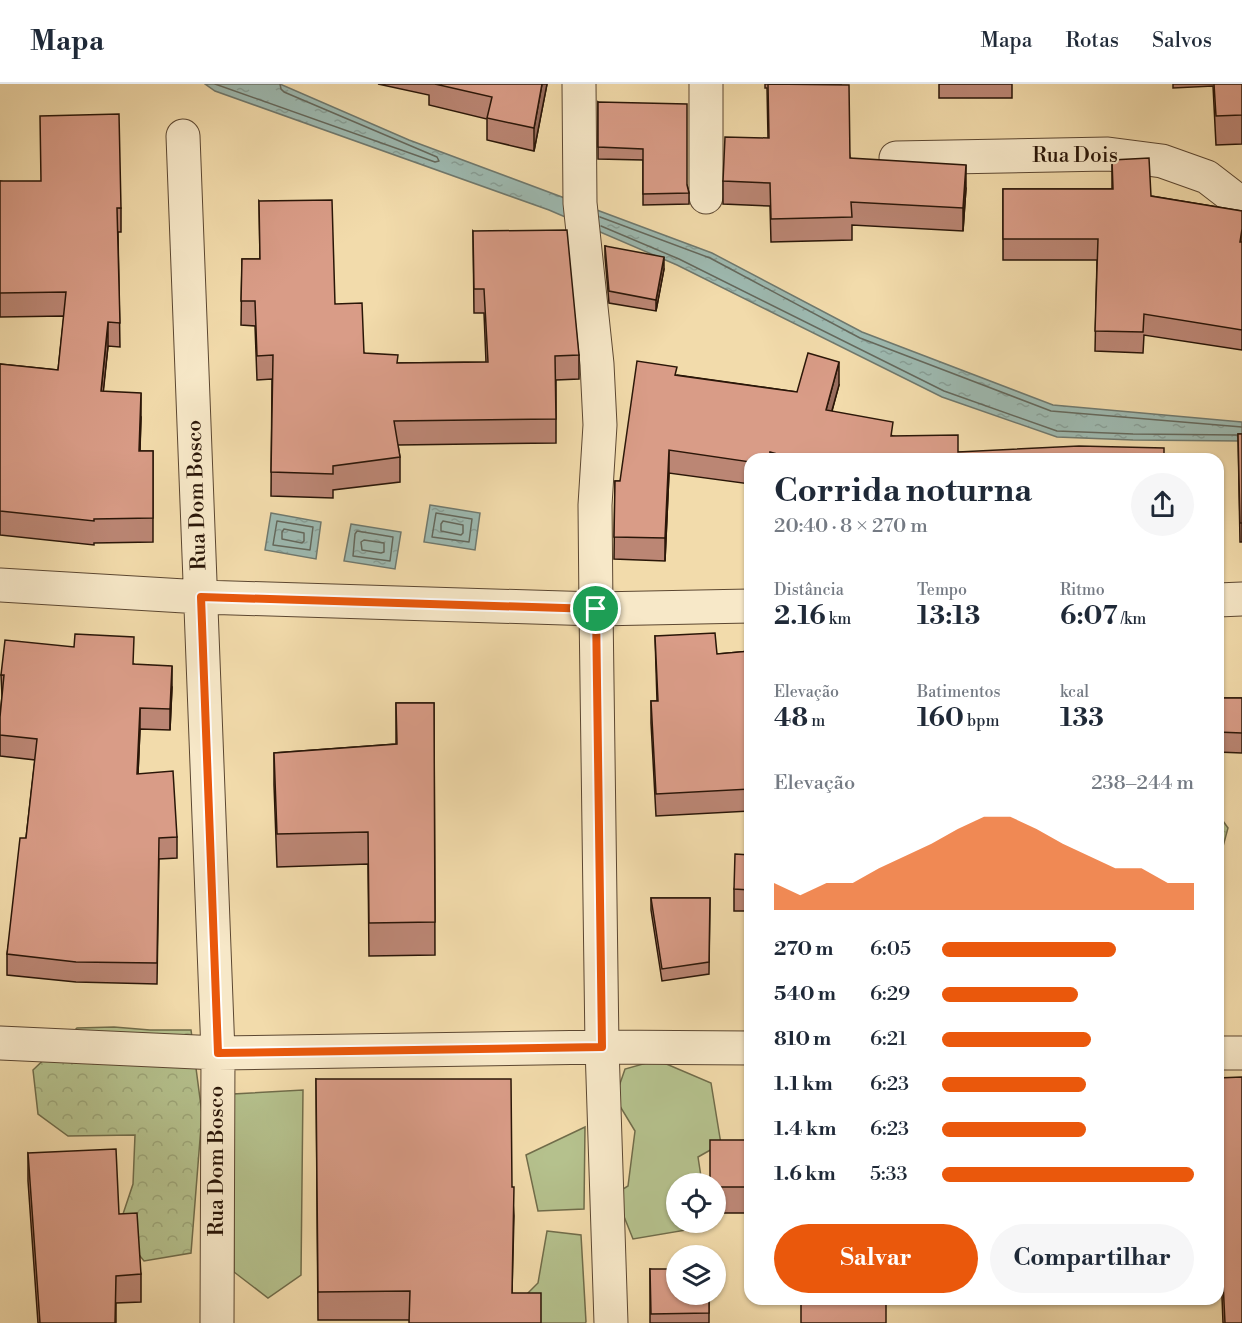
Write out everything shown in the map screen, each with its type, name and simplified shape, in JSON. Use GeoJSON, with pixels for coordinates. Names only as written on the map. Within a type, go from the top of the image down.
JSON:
{"type":"FeatureCollection","features":[{"type":"Feature","properties":{"kind":"street"},"geometry":{"type":"LineString","coordinates":[[579,84],[580,203],[597,364],[600,425],[595,505],[596,609],[602,1047],[610,1323]]}},
{"type":"Feature","properties":{"kind":"street"},"geometry":{"type":"LineString","coordinates":[[706,84],[706,197]]}},
{"type":"Feature","properties":{"kind":"street","name":"Rua Dom Bosco"},"geometry":{"type":"LineString","coordinates":[[183,136],[218,1053],[217,1323]]}},
{"type":"Feature","properties":{"kind":"street","name":"Rua Dois"},"geometry":{"type":"LineString","coordinates":[[896,158],[1108,154],[1162,161],[1207,177],[1242,204]]}},
{"type":"Feature","properties":{"kind":"street"},"geometry":{"type":"LineString","coordinates":[[0,585],[201,597],[596,609],[744,606]]}},
{"type":"Feature","properties":{"kind":"street"},"geometry":{"type":"LineString","coordinates":[[1224,600],[1242,599]]}},
{"type":"Feature","properties":{"kind":"street"},"geometry":{"type":"LineString","coordinates":[[0,1043],[218,1053],[602,1047],[744,1048]]}},
{"type":"Feature","properties":{"kind":"street"},"geometry":{"type":"LineString","coordinates":[[1224,1053],[1242,1053]]}},
{"type":"Feature","properties":{"kind":"green space"},"geometry":{"type":"Polygon","coordinates":[[[1224,822],[1228,828],[1224,843],[1224,822]]]}},
{"type":"Feature","properties":{"kind":"green space"},"geometry":{"type":"Polygon","coordinates":[[[77,1028],[191,1030],[202,1114],[191,1253],[144,1261],[118,1229],[133,1184],[135,1135],[68,1136],[38,1114],[33,1070],[77,1028]]]}},
{"type":"Feature","properties":{"kind":"green space"},"geometry":{"type":"Polygon","coordinates":[[[657,1060],[711,1083],[721,1144],[698,1157],[700,1173],[666,1173],[666,1233],[669,1233],[633,1239],[615,1194],[628,1186],[635,1131],[615,1098],[625,1069],[657,1060]]]}},
{"type":"Feature","properties":{"kind":"green space"},"geometry":{"type":"Polygon","coordinates":[[[303,1090],[301,1275],[268,1298],[234,1272],[233,1094],[303,1090]]]}},
{"type":"Feature","properties":{"kind":"green space"},"geometry":{"type":"Polygon","coordinates":[[[585,1127],[584,1209],[538,1211],[526,1155],[585,1127]]]}},
{"type":"Feature","properties":{"kind":"green space"},"geometry":{"type":"Polygon","coordinates":[[[547,1231],[581,1235],[585,1323],[527,1323],[512,1309],[538,1283],[547,1231]]]}},
{"type":"Feature","properties":{"kind":"water"},"geometry":{"type":"Polygon","coordinates":[[[205,84],[280,84],[409,140],[712,253],[862,332],[1053,405],[1242,422],[1242,441],[1057,437],[942,397],[677,265],[549,210],[215,91],[205,84]]]}},
{"type":"Feature","properties":{"kind":"water"},"geometry":{"type":"Polygon","coordinates":[[[430,505],[480,513],[475,550],[424,542],[430,505]]]}},
{"type":"Feature","properties":{"kind":"water"},"geometry":{"type":"Polygon","coordinates":[[[271,513],[321,522],[316,559],[265,550],[271,513]]]}},
{"type":"Feature","properties":{"kind":"water"},"geometry":{"type":"Polygon","coordinates":[[[351,524],[401,532],[395,569],[344,561],[351,524]]]}},
{"type":"Feature","properties":{"kind":"building"},"geometry":{"type":"Polygon","coordinates":[[[435,84],[542,84],[534,128],[487,118],[492,97],[435,84]]]}},
{"type":"Feature","properties":{"kind":"building"},"geometry":{"type":"Polygon","coordinates":[[[768,84],[849,85],[850,158],[966,165],[963,208],[851,202],[852,217],[771,219],[770,183],[723,181],[725,137],[769,138],[768,84]]]}},
{"type":"Feature","properties":{"kind":"building"},"geometry":{"type":"Polygon","coordinates":[[[1214,84],[1242,84],[1242,115],[1216,116],[1214,84]]]}},
{"type":"Feature","properties":{"kind":"building"},"geometry":{"type":"Polygon","coordinates":[[[598,102],[687,104],[687,185],[689,193],[643,194],[643,149],[598,147],[598,102]]]}},
{"type":"Feature","properties":{"kind":"building"},"geometry":{"type":"Polygon","coordinates":[[[119,114],[121,208],[117,208],[120,323],[108,322],[101,391],[141,393],[139,451],[153,451],[153,518],[94,519],[94,521],[0,511],[0,364],[58,370],[66,292],[0,293],[0,181],[41,181],[40,116],[119,114]]]}},
{"type":"Feature","properties":{"kind":"building"},"geometry":{"type":"Polygon","coordinates":[[[1149,158],[1151,196],[1242,211],[1240,242],[1242,242],[1242,330],[1144,314],[1143,332],[1095,331],[1098,239],[1003,239],[1003,189],[1113,189],[1112,160],[1149,158]]]}},
{"type":"Feature","properties":{"kind":"building"},"geometry":{"type":"Polygon","coordinates":[[[332,200],[335,304],[362,303],[364,353],[398,355],[397,363],[488,362],[484,289],[474,289],[473,231],[567,230],[579,355],[555,356],[556,419],[394,421],[400,457],[333,466],[333,474],[271,472],[273,355],[257,356],[255,301],[241,301],[242,259],[260,259],[259,201],[332,200]]]}},
{"type":"Feature","properties":{"kind":"building"},"geometry":{"type":"Polygon","coordinates":[[[605,246],[664,257],[656,300],[609,291],[605,246]]]}},
{"type":"Feature","properties":{"kind":"building"},"geometry":{"type":"Polygon","coordinates":[[[808,353],[839,362],[826,410],[893,422],[891,436],[958,435],[958,452],[1079,446],[1164,448],[1164,453],[770,452],[744,453],[744,461],[669,450],[665,538],[614,537],[615,481],[620,481],[637,361],[677,367],[675,375],[797,392],[808,353]]]}},
{"type":"Feature","properties":{"kind":"building"},"geometry":{"type":"Polygon","coordinates":[[[1238,434],[1242,434],[1242,523],[1240,523],[1238,434]]]}},
{"type":"Feature","properties":{"kind":"building"},"geometry":{"type":"Polygon","coordinates":[[[715,633],[717,654],[744,652],[744,789],[656,794],[651,701],[658,701],[655,636],[715,633]]]}},
{"type":"Feature","properties":{"kind":"building"},"geometry":{"type":"Polygon","coordinates":[[[75,634],[134,637],[133,664],[172,666],[170,709],[140,708],[137,774],[173,771],[177,837],[159,838],[157,963],[76,962],[7,954],[20,838],[26,838],[37,739],[0,735],[4,675],[1,675],[5,640],[74,647],[75,634]]]}},
{"type":"Feature","properties":{"kind":"building"},"geometry":{"type":"Polygon","coordinates":[[[1224,698],[1242,698],[1242,733],[1224,732],[1224,698]]]}},
{"type":"Feature","properties":{"kind":"building"},"geometry":{"type":"Polygon","coordinates":[[[396,703],[434,703],[435,922],[369,923],[368,832],[277,834],[274,753],[397,744],[396,703]]]}},
{"type":"Feature","properties":{"kind":"building"},"geometry":{"type":"Polygon","coordinates":[[[735,854],[744,855],[744,890],[734,889],[735,854]]]}},
{"type":"Feature","properties":{"kind":"building"},"geometry":{"type":"Polygon","coordinates":[[[651,898],[710,898],[709,962],[662,969],[651,898]]]}},
{"type":"Feature","properties":{"kind":"building"},"geometry":{"type":"Polygon","coordinates":[[[1242,1077],[1242,1323],[1225,1323],[1224,1078],[1242,1077]]]}},
{"type":"Feature","properties":{"kind":"building"},"geometry":{"type":"Polygon","coordinates":[[[316,1079],[511,1079],[512,1187],[514,1187],[512,1293],[541,1293],[541,1323],[409,1323],[410,1291],[318,1292],[316,1079]]]}},
{"type":"Feature","properties":{"kind":"building"},"geometry":{"type":"Polygon","coordinates":[[[710,1140],[744,1140],[744,1187],[726,1187],[726,1173],[710,1173],[710,1140]]]}},
{"type":"Feature","properties":{"kind":"building"},"geometry":{"type":"Polygon","coordinates":[[[116,1149],[119,1214],[137,1213],[141,1274],[116,1276],[115,1323],[40,1323],[28,1153],[116,1149]]]}},
{"type":"Feature","properties":{"kind":"building"},"geometry":{"type":"Polygon","coordinates":[[[650,1269],[666,1269],[666,1305],[709,1305],[709,1313],[651,1314],[650,1269]]]}},
{"type":"Feature","properties":{"kind":"building"},"geometry":{"type":"Polygon","coordinates":[[[801,1305],[886,1305],[886,1323],[801,1323],[801,1305]]]}},
{"type":"Feature","properties":{"kind":"route"},"geometry":{"type":"LineString","coordinates":[[201,597],[596,609],[602,1047],[218,1053],[201,597]]}}]}
